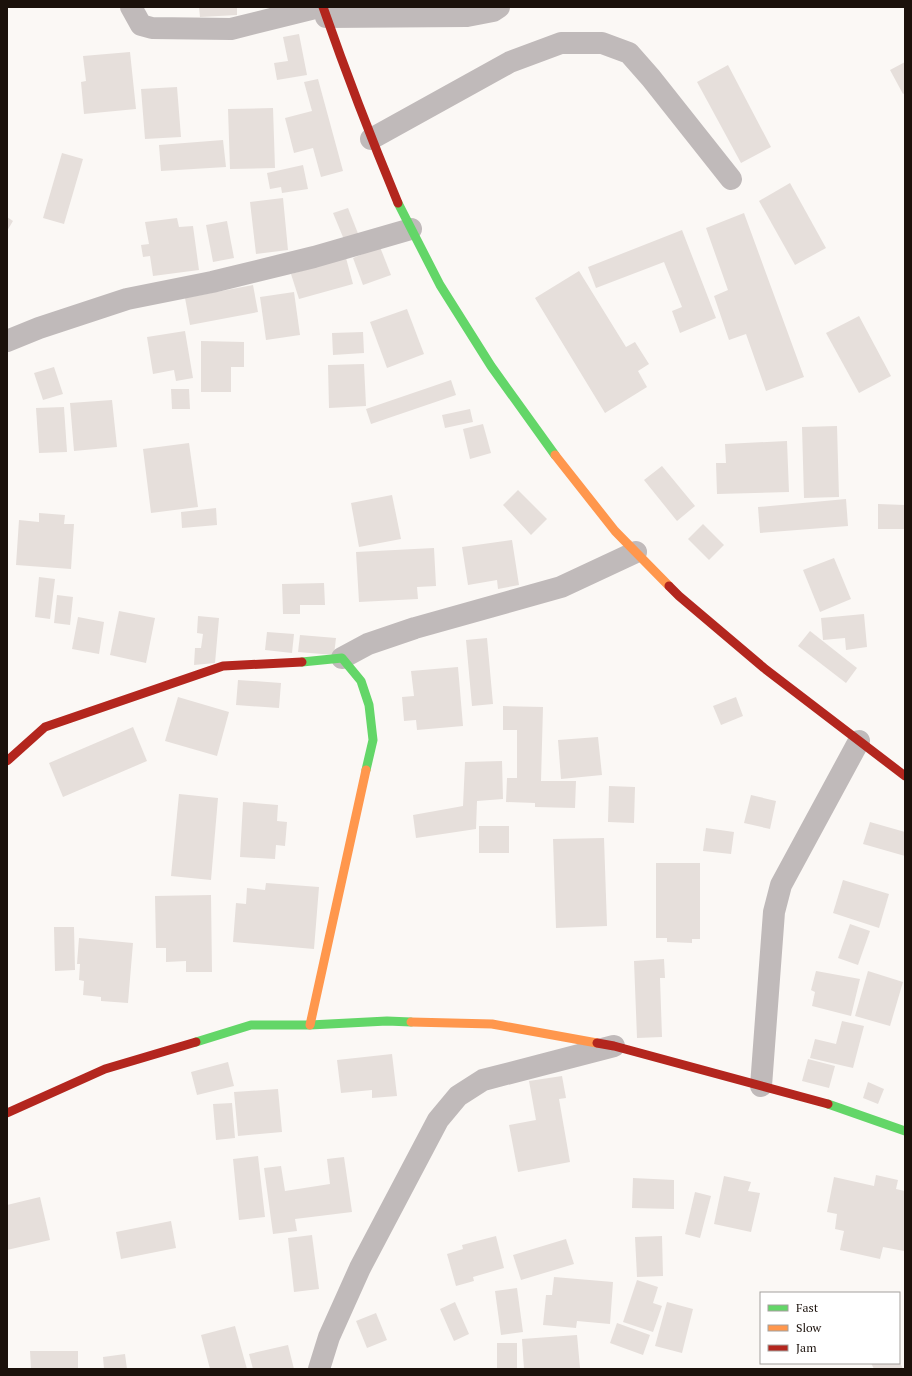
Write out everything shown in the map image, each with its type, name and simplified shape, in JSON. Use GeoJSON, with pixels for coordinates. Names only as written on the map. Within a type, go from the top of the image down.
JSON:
{"type":"FeatureCollection","features":[{"type":"Feature","properties":{"kind":"street"},"geometry":{"type":"LineString","coordinates":[[131,7],[141,25],[152,28],[231,30],[323,10],[467,16],[493,11],[499,7]]}},
{"type":"Feature","properties":{"kind":"street"},"geometry":{"type":"LineString","coordinates":[[323,10],[371,139],[399,204],[440,285],[491,366],[554,454],[615,531],[679,596],[764,668],[905,776]]}},
{"type":"Feature","properties":{"kind":"street"},"geometry":{"type":"LineString","coordinates":[[371,139],[510,62],[561,43],[602,44],[629,53],[652,78],[731,179]]}},
{"type":"Feature","properties":{"kind":"street"},"geometry":{"type":"LineString","coordinates":[[7,341],[39,328],[127,299],[212,282],[314,257],[411,229]]}},
{"type":"Feature","properties":{"kind":"street"},"geometry":{"type":"LineString","coordinates":[[7,761],[45,727],[223,666],[286,664],[342,658],[368,644],[415,628],[561,587],[636,552]]}},
{"type":"Feature","properties":{"kind":"street"},"geometry":{"type":"LineString","coordinates":[[310,1025],[373,740],[369,706],[361,681],[342,658]]}},
{"type":"Feature","properties":{"kind":"street"},"geometry":{"type":"LineString","coordinates":[[761,1086],[774,912],[781,885],[859,741]]}},
{"type":"Feature","properties":{"kind":"street"},"geometry":{"type":"LineString","coordinates":[[7,1113],[105,1069],[251,1025],[310,1025],[387,1021],[492,1024],[614,1046],[830,1105],[905,1130]]}},
{"type":"Feature","properties":{"kind":"street"},"geometry":{"type":"LineString","coordinates":[[319,1369],[329,1337],[360,1268],[438,1120],[458,1096],[483,1080],[614,1046]]}},
{"type":"Feature","properties":{"kind":"building"},"geometry":{"type":"Polygon","coordinates":[[[199,7],[237,7],[237,15],[200,17],[199,7]]]}},
{"type":"Feature","properties":{"kind":"building"},"geometry":{"type":"Polygon","coordinates":[[[299,34],[307,75],[277,80],[274,63],[288,61],[283,37],[299,34]]]}},
{"type":"Feature","properties":{"kind":"building"},"geometry":{"type":"Polygon","coordinates":[[[130,52],[136,109],[84,114],[81,82],[86,81],[83,56],[130,52]]]}},
{"type":"Feature","properties":{"kind":"building"},"geometry":{"type":"Polygon","coordinates":[[[905,62],[905,93],[903,94],[890,70],[905,62]]]}},
{"type":"Feature","properties":{"kind":"building"},"geometry":{"type":"Polygon","coordinates":[[[728,65],[771,147],[741,163],[697,82],[728,65]]]}},
{"type":"Feature","properties":{"kind":"building"},"geometry":{"type":"Polygon","coordinates":[[[318,79],[343,171],[321,177],[313,148],[294,153],[285,118],[312,111],[304,82],[318,79]]]}},
{"type":"Feature","properties":{"kind":"building"},"geometry":{"type":"Polygon","coordinates":[[[177,87],[181,137],[145,139],[141,89],[177,87]]]}},
{"type":"Feature","properties":{"kind":"building"},"geometry":{"type":"Polygon","coordinates":[[[273,108],[275,168],[230,169],[228,109],[273,108]]]}},
{"type":"Feature","properties":{"kind":"building"},"geometry":{"type":"Polygon","coordinates":[[[223,140],[226,167],[161,171],[159,145],[223,140]]]}},
{"type":"Feature","properties":{"kind":"building"},"geometry":{"type":"Polygon","coordinates":[[[62,153],[83,159],[64,224],[43,218],[62,153]]]}},
{"type":"Feature","properties":{"kind":"building"},"geometry":{"type":"Polygon","coordinates":[[[303,165],[308,189],[282,193],[281,187],[270,189],[267,173],[303,165]]]}},
{"type":"Feature","properties":{"kind":"building"},"geometry":{"type":"Polygon","coordinates":[[[790,183],[826,248],[795,265],[759,201],[790,183]]]}},
{"type":"Feature","properties":{"kind":"building"},"geometry":{"type":"Polygon","coordinates":[[[283,198],[288,250],[256,254],[250,202],[283,198]]]}},
{"type":"Feature","properties":{"kind":"building"},"geometry":{"type":"Polygon","coordinates":[[[348,208],[359,236],[345,242],[333,213],[348,208]]]}},
{"type":"Feature","properties":{"kind":"building"},"geometry":{"type":"Polygon","coordinates":[[[744,213],[804,377],[766,391],[746,334],[729,340],[714,296],[728,290],[706,228],[744,213]]]}},
{"type":"Feature","properties":{"kind":"building"},"geometry":{"type":"Polygon","coordinates":[[[7,217],[13,221],[7,231],[7,217]]]}},
{"type":"Feature","properties":{"kind":"building"},"geometry":{"type":"Polygon","coordinates":[[[177,218],[179,227],[193,226],[199,270],[153,276],[150,256],[143,257],[141,245],[149,244],[145,222],[177,218]]]}},
{"type":"Feature","properties":{"kind":"building"},"geometry":{"type":"Polygon","coordinates":[[[227,221],[234,258],[213,262],[206,225],[227,221]]]}},
{"type":"Feature","properties":{"kind":"building"},"geometry":{"type":"Polygon","coordinates":[[[682,230],[716,318],[680,333],[672,311],[682,307],[664,262],[596,288],[588,267],[682,230]]]}},
{"type":"Feature","properties":{"kind":"building"},"geometry":{"type":"Polygon","coordinates":[[[380,247],[391,275],[363,285],[353,258],[380,247]]]}},
{"type":"Feature","properties":{"kind":"building"},"geometry":{"type":"Polygon","coordinates":[[[346,258],[353,284],[299,299],[291,274],[346,258]]]}},
{"type":"Feature","properties":{"kind":"building"},"geometry":{"type":"Polygon","coordinates":[[[579,271],[626,347],[635,342],[649,364],[638,371],[647,387],[605,413],[535,298],[579,271]]]}},
{"type":"Feature","properties":{"kind":"building"},"geometry":{"type":"Polygon","coordinates":[[[253,285],[258,312],[190,325],[185,298],[253,285]]]}},
{"type":"Feature","properties":{"kind":"building"},"geometry":{"type":"Polygon","coordinates":[[[294,292],[300,335],[266,340],[260,297],[294,292]]]}},
{"type":"Feature","properties":{"kind":"building"},"geometry":{"type":"Polygon","coordinates":[[[407,309],[424,354],[387,368],[370,322],[407,309]]]}},
{"type":"Feature","properties":{"kind":"building"},"geometry":{"type":"Polygon","coordinates":[[[859,316],[891,376],[859,393],[826,333],[859,316]]]}},
{"type":"Feature","properties":{"kind":"building"},"geometry":{"type":"Polygon","coordinates":[[[185,331],[193,378],[176,381],[174,370],[153,374],[147,337],[185,331]]]}},
{"type":"Feature","properties":{"kind":"building"},"geometry":{"type":"Polygon","coordinates":[[[363,332],[364,353],[333,355],[332,333],[363,332]]]}},
{"type":"Feature","properties":{"kind":"building"},"geometry":{"type":"Polygon","coordinates":[[[201,341],[244,342],[244,367],[231,367],[231,392],[201,392],[201,341]]]}},
{"type":"Feature","properties":{"kind":"building"},"geometry":{"type":"Polygon","coordinates":[[[364,364],[366,406],[329,408],[328,365],[364,364]]]}},
{"type":"Feature","properties":{"kind":"building"},"geometry":{"type":"Polygon","coordinates":[[[54,367],[63,394],[43,400],[34,373],[54,367]]]}},
{"type":"Feature","properties":{"kind":"building"},"geometry":{"type":"Polygon","coordinates":[[[451,380],[456,395],[371,424],[366,409],[451,380]]]}},
{"type":"Feature","properties":{"kind":"building"},"geometry":{"type":"Polygon","coordinates":[[[171,389],[189,389],[190,409],[172,409],[171,389]]]}},
{"type":"Feature","properties":{"kind":"building"},"geometry":{"type":"Polygon","coordinates":[[[112,400],[117,447],[74,451],[70,403],[112,400]]]}},
{"type":"Feature","properties":{"kind":"building"},"geometry":{"type":"Polygon","coordinates":[[[64,407],[67,452],[39,453],[36,408],[64,407]]]}},
{"type":"Feature","properties":{"kind":"building"},"geometry":{"type":"Polygon","coordinates":[[[470,409],[473,422],[445,428],[442,415],[470,409]]]}},
{"type":"Feature","properties":{"kind":"building"},"geometry":{"type":"Polygon","coordinates":[[[483,424],[491,453],[470,459],[463,429],[483,424]]]}},
{"type":"Feature","properties":{"kind":"building"},"geometry":{"type":"Polygon","coordinates":[[[837,426],[839,497],[804,498],[802,427],[837,426]]]}},
{"type":"Feature","properties":{"kind":"building"},"geometry":{"type":"Polygon","coordinates":[[[787,441],[789,492],[717,494],[716,463],[726,463],[725,444],[787,441]]]}},
{"type":"Feature","properties":{"kind":"building"},"geometry":{"type":"Polygon","coordinates":[[[189,443],[198,507],[151,513],[143,449],[189,443]]]}},
{"type":"Feature","properties":{"kind":"building"},"geometry":{"type":"Polygon","coordinates":[[[662,466],[695,506],[677,521],[644,480],[662,466]]]}},
{"type":"Feature","properties":{"kind":"building"},"geometry":{"type":"Polygon","coordinates":[[[518,490],[547,519],[531,535],[503,505],[518,490]]]}},
{"type":"Feature","properties":{"kind":"building"},"geometry":{"type":"Polygon","coordinates":[[[392,495],[401,539],[359,547],[351,503],[392,495]]]}},
{"type":"Feature","properties":{"kind":"building"},"geometry":{"type":"Polygon","coordinates":[[[846,499],[848,526],[760,533],[758,507],[846,499]]]}},
{"type":"Feature","properties":{"kind":"building"},"geometry":{"type":"Polygon","coordinates":[[[878,504],[905,505],[905,529],[878,529],[878,504]]]}},
{"type":"Feature","properties":{"kind":"building"},"geometry":{"type":"Polygon","coordinates":[[[216,508],[217,525],[182,528],[181,512],[216,508]]]}},
{"type":"Feature","properties":{"kind":"building"},"geometry":{"type":"Polygon","coordinates":[[[39,513],[65,515],[64,524],[74,524],[71,569],[16,565],[19,520],[39,522],[39,513]]]}},
{"type":"Feature","properties":{"kind":"building"},"geometry":{"type":"Polygon","coordinates":[[[703,524],[724,545],[709,560],[688,539],[703,524]]]}},
{"type":"Feature","properties":{"kind":"building"},"geometry":{"type":"Polygon","coordinates":[[[512,540],[519,585],[498,589],[497,580],[468,585],[462,547],[512,540]]]}},
{"type":"Feature","properties":{"kind":"building"},"geometry":{"type":"Polygon","coordinates":[[[434,548],[436,586],[417,587],[418,599],[359,602],[356,552],[434,548]]]}},
{"type":"Feature","properties":{"kind":"building"},"geometry":{"type":"Polygon","coordinates":[[[834,558],[851,599],[820,612],[803,570],[834,558]]]}},
{"type":"Feature","properties":{"kind":"building"},"geometry":{"type":"Polygon","coordinates":[[[39,577],[55,579],[50,619],[35,617],[39,577]]]}},
{"type":"Feature","properties":{"kind":"building"},"geometry":{"type":"Polygon","coordinates":[[[324,583],[325,605],[300,605],[300,614],[283,614],[282,584],[324,583]]]}},
{"type":"Feature","properties":{"kind":"building"},"geometry":{"type":"Polygon","coordinates":[[[57,595],[73,597],[70,625],[54,623],[57,595]]]}},
{"type":"Feature","properties":{"kind":"building"},"geometry":{"type":"Polygon","coordinates":[[[119,611],[155,618],[146,663],[110,655],[119,611]]]}},
{"type":"Feature","properties":{"kind":"building"},"geometry":{"type":"Polygon","coordinates":[[[864,614],[867,647],[846,650],[845,638],[823,640],[821,618],[864,614]]]}},
{"type":"Feature","properties":{"kind":"building"},"geometry":{"type":"Polygon","coordinates":[[[198,616],[219,618],[215,663],[194,665],[195,648],[201,648],[203,634],[197,633],[198,616]]]}},
{"type":"Feature","properties":{"kind":"building"},"geometry":{"type":"Polygon","coordinates":[[[78,617],[104,622],[99,654],[72,649],[78,617]]]}},
{"type":"Feature","properties":{"kind":"building"},"geometry":{"type":"Polygon","coordinates":[[[810,631],[857,668],[846,683],[798,646],[810,631]]]}},
{"type":"Feature","properties":{"kind":"building"},"geometry":{"type":"Polygon","coordinates":[[[267,632],[294,634],[292,653],[265,650],[267,632]]]}},
{"type":"Feature","properties":{"kind":"building"},"geometry":{"type":"Polygon","coordinates":[[[300,635],[336,638],[334,655],[298,652],[300,635]]]}},
{"type":"Feature","properties":{"kind":"building"},"geometry":{"type":"Polygon","coordinates":[[[487,638],[493,704],[472,706],[466,640],[487,638]]]}},
{"type":"Feature","properties":{"kind":"building"},"geometry":{"type":"Polygon","coordinates":[[[458,667],[463,726],[417,730],[416,720],[404,721],[402,697],[414,696],[411,671],[458,667]]]}},
{"type":"Feature","properties":{"kind":"building"},"geometry":{"type":"Polygon","coordinates":[[[238,680],[281,683],[279,708],[236,705],[238,680]]]}},
{"type":"Feature","properties":{"kind":"building"},"geometry":{"type":"Polygon","coordinates":[[[178,697],[229,712],[217,756],[165,741],[178,697]]]}},
{"type":"Feature","properties":{"kind":"building"},"geometry":{"type":"Polygon","coordinates":[[[736,697],[743,716],[721,725],[713,706],[736,697]]]}},
{"type":"Feature","properties":{"kind":"building"},"geometry":{"type":"Polygon","coordinates":[[[503,706],[543,707],[541,781],[576,781],[575,808],[535,807],[535,803],[506,802],[507,778],[517,778],[517,730],[503,730],[503,706]]]}},
{"type":"Feature","properties":{"kind":"building"},"geometry":{"type":"Polygon","coordinates":[[[133,727],[147,761],[63,797],[49,763],[133,727]]]}},
{"type":"Feature","properties":{"kind":"building"},"geometry":{"type":"Polygon","coordinates":[[[598,737],[602,775],[561,779],[558,740],[598,737]]]}},
{"type":"Feature","properties":{"kind":"building"},"geometry":{"type":"Polygon","coordinates":[[[502,761],[503,799],[477,801],[476,829],[416,838],[413,815],[463,806],[465,762],[502,761]]]}},
{"type":"Feature","properties":{"kind":"building"},"geometry":{"type":"Polygon","coordinates":[[[609,786],[635,787],[634,823],[608,822],[609,786]]]}},
{"type":"Feature","properties":{"kind":"building"},"geometry":{"type":"Polygon","coordinates":[[[179,794],[218,798],[211,880],[171,876],[179,794]]]}},
{"type":"Feature","properties":{"kind":"building"},"geometry":{"type":"Polygon","coordinates":[[[751,795],[776,801],[770,829],[744,823],[751,795]]]}},
{"type":"Feature","properties":{"kind":"building"},"geometry":{"type":"Polygon","coordinates":[[[243,802],[278,805],[277,821],[287,822],[285,846],[276,845],[275,859],[240,857],[243,802]]]}},
{"type":"Feature","properties":{"kind":"building"},"geometry":{"type":"Polygon","coordinates":[[[870,822],[905,832],[905,856],[863,844],[870,822]]]}},
{"type":"Feature","properties":{"kind":"building"},"geometry":{"type":"Polygon","coordinates":[[[479,826],[509,826],[509,853],[479,853],[479,826]]]}},
{"type":"Feature","properties":{"kind":"building"},"geometry":{"type":"Polygon","coordinates":[[[706,828],[734,832],[731,854],[703,851],[706,828]]]}},
{"type":"Feature","properties":{"kind":"building"},"geometry":{"type":"Polygon","coordinates":[[[604,838],[607,926],[556,928],[553,839],[604,838]]]}},
{"type":"Feature","properties":{"kind":"building"},"geometry":{"type":"Polygon","coordinates":[[[656,863],[700,863],[700,939],[692,939],[692,943],[667,942],[667,938],[656,938],[656,863]]]}},
{"type":"Feature","properties":{"kind":"building"},"geometry":{"type":"Polygon","coordinates":[[[843,880],[889,894],[879,928],[833,913],[843,880]]]}},
{"type":"Feature","properties":{"kind":"building"},"geometry":{"type":"Polygon","coordinates":[[[266,883],[319,887],[314,949],[233,942],[236,903],[246,904],[247,888],[265,890],[266,883]]]}},
{"type":"Feature","properties":{"kind":"building"},"geometry":{"type":"Polygon","coordinates":[[[211,895],[212,972],[186,972],[186,961],[166,962],[166,948],[156,948],[155,896],[211,895]]]}},
{"type":"Feature","properties":{"kind":"building"},"geometry":{"type":"Polygon","coordinates":[[[850,924],[870,931],[858,965],[838,958],[850,924]]]}},
{"type":"Feature","properties":{"kind":"building"},"geometry":{"type":"Polygon","coordinates":[[[54,927],[74,927],[75,970],[55,971],[54,927]]]}},
{"type":"Feature","properties":{"kind":"building"},"geometry":{"type":"Polygon","coordinates":[[[79,938],[133,943],[128,1003],[101,1001],[101,997],[83,995],[84,981],[79,980],[80,964],[77,964],[79,938]]]}},
{"type":"Feature","properties":{"kind":"building"},"geometry":{"type":"Polygon","coordinates":[[[664,959],[665,978],[660,978],[662,1037],[637,1038],[634,961],[664,959]]]}},
{"type":"Feature","properties":{"kind":"building"},"geometry":{"type":"Polygon","coordinates":[[[816,971],[860,979],[851,1016],[812,1006],[815,992],[811,990],[816,971]]]}},
{"type":"Feature","properties":{"kind":"building"},"geometry":{"type":"Polygon","coordinates":[[[868,971],[903,982],[890,1026],[855,1016],[868,971]]]}},
{"type":"Feature","properties":{"kind":"building"},"geometry":{"type":"Polygon","coordinates":[[[842,1021],[864,1026],[853,1068],[810,1058],[815,1039],[836,1044],[842,1021]]]}},
{"type":"Feature","properties":{"kind":"building"},"geometry":{"type":"Polygon","coordinates":[[[392,1054],[397,1096],[372,1098],[372,1090],[341,1093],[337,1060],[392,1054]]]}},
{"type":"Feature","properties":{"kind":"building"},"geometry":{"type":"Polygon","coordinates":[[[808,1059],[835,1066],[829,1088],[802,1081],[808,1059]]]}},
{"type":"Feature","properties":{"kind":"building"},"geometry":{"type":"Polygon","coordinates":[[[228,1062],[234,1086],[197,1095],[191,1072],[228,1062]]]}},
{"type":"Feature","properties":{"kind":"building"},"geometry":{"type":"Polygon","coordinates":[[[562,1076],[566,1098],[559,1099],[570,1162],[518,1172],[509,1125],[536,1120],[529,1081],[562,1076]]]}},
{"type":"Feature","properties":{"kind":"building"},"geometry":{"type":"Polygon","coordinates":[[[868,1082],[884,1089],[878,1104],[863,1098],[868,1082]]]}},
{"type":"Feature","properties":{"kind":"building"},"geometry":{"type":"Polygon","coordinates":[[[278,1089],[282,1132],[238,1136],[234,1092],[278,1089]]]}},
{"type":"Feature","properties":{"kind":"building"},"geometry":{"type":"Polygon","coordinates":[[[232,1103],[235,1138],[216,1140],[213,1104],[232,1103]]]}},
{"type":"Feature","properties":{"kind":"building"},"geometry":{"type":"Polygon","coordinates":[[[258,1156],[265,1217],[239,1220],[233,1159],[258,1156]]]}},
{"type":"Feature","properties":{"kind":"building"},"geometry":{"type":"Polygon","coordinates":[[[344,1157],[352,1212],[295,1219],[297,1231],[273,1234],[264,1168],[281,1166],[285,1191],[330,1184],[327,1159],[344,1157]]]}},
{"type":"Feature","properties":{"kind":"building"},"geometry":{"type":"Polygon","coordinates":[[[876,1175],[898,1180],[896,1189],[905,1191],[904,1251],[883,1247],[880,1259],[840,1250],[844,1231],[835,1229],[837,1214],[827,1212],[834,1177],[874,1186],[876,1175]]]}},
{"type":"Feature","properties":{"kind":"building"},"geometry":{"type":"Polygon","coordinates":[[[724,1176],[751,1182],[748,1191],[760,1193],[751,1232],[714,1224],[724,1176]]]}},
{"type":"Feature","properties":{"kind":"building"},"geometry":{"type":"Polygon","coordinates":[[[633,1178],[674,1180],[674,1209],[632,1208],[633,1178]]]}},
{"type":"Feature","properties":{"kind":"building"},"geometry":{"type":"Polygon","coordinates":[[[695,1192],[711,1196],[700,1238],[685,1234],[695,1192]]]}},
{"type":"Feature","properties":{"kind":"building"},"geometry":{"type":"Polygon","coordinates":[[[40,1197],[50,1240],[7,1250],[7,1205],[40,1197]]]}},
{"type":"Feature","properties":{"kind":"building"},"geometry":{"type":"Polygon","coordinates":[[[171,1221],[176,1248],[121,1259],[116,1232],[171,1221]]]}},
{"type":"Feature","properties":{"kind":"building"},"geometry":{"type":"Polygon","coordinates":[[[312,1235],[319,1289],[294,1292],[288,1238],[312,1235]]]}},
{"type":"Feature","properties":{"kind":"building"},"geometry":{"type":"Polygon","coordinates":[[[496,1236],[504,1268],[473,1277],[474,1281],[456,1286],[447,1254],[463,1249],[462,1245],[496,1236]]]}},
{"type":"Feature","properties":{"kind":"building"},"geometry":{"type":"Polygon","coordinates":[[[662,1236],[663,1276],[637,1277],[635,1237],[662,1236]]]}},
{"type":"Feature","properties":{"kind":"building"},"geometry":{"type":"Polygon","coordinates":[[[566,1239],[574,1264],[521,1280],[513,1255],[566,1239]]]}},
{"type":"Feature","properties":{"kind":"building"},"geometry":{"type":"Polygon","coordinates":[[[554,1277],[613,1282],[610,1324],[577,1321],[576,1328],[543,1325],[546,1295],[552,1295],[554,1277]]]}},
{"type":"Feature","properties":{"kind":"building"},"geometry":{"type":"Polygon","coordinates":[[[637,1280],[658,1287],[653,1303],[662,1306],[653,1332],[623,1322],[637,1280]]]}},
{"type":"Feature","properties":{"kind":"building"},"geometry":{"type":"Polygon","coordinates":[[[517,1288],[523,1332],[501,1335],[495,1291],[517,1288]]]}},
{"type":"Feature","properties":{"kind":"building"},"geometry":{"type":"Polygon","coordinates":[[[455,1302],[469,1334],[454,1341],[440,1309],[455,1302]]]}},
{"type":"Feature","properties":{"kind":"building"},"geometry":{"type":"Polygon","coordinates":[[[667,1302],[693,1309],[682,1353],[655,1346],[667,1302]]]}},
{"type":"Feature","properties":{"kind":"building"},"geometry":{"type":"Polygon","coordinates":[[[376,1313],[387,1340],[367,1348],[356,1321],[376,1313]]]}},
{"type":"Feature","properties":{"kind":"building"},"geometry":{"type":"Polygon","coordinates":[[[617,1323],[650,1335],[643,1355],[610,1343],[617,1323]]]}},
{"type":"Feature","properties":{"kind":"building"},"geometry":{"type":"Polygon","coordinates":[[[235,1326],[247,1369],[210,1369],[201,1335],[235,1326]]]}},
{"type":"Feature","properties":{"kind":"building"},"geometry":{"type":"Polygon","coordinates":[[[577,1335],[580,1368],[524,1369],[522,1339],[577,1335]]]}},
{"type":"Feature","properties":{"kind":"building"},"geometry":{"type":"Polygon","coordinates":[[[497,1343],[517,1343],[517,1369],[497,1369],[497,1343]]]}},
{"type":"Feature","properties":{"kind":"building"},"geometry":{"type":"Polygon","coordinates":[[[288,1345],[294,1369],[253,1369],[249,1354],[288,1345]]]}},
{"type":"Feature","properties":{"kind":"building"},"geometry":{"type":"Polygon","coordinates":[[[30,1351],[78,1351],[78,1369],[31,1369],[30,1351]]]}},
{"type":"Feature","properties":{"kind":"building"},"geometry":{"type":"Polygon","coordinates":[[[125,1354],[127,1369],[104,1369],[103,1357],[125,1354]]]}},
{"type":"Feature","properties":{"kind":"building"},"geometry":{"type":"Polygon","coordinates":[[[900,1363],[903,1369],[874,1369],[872,1364],[900,1363]]]}},
{"type":"Feature","properties":{"kind":"traffic: fast"},"geometry":{"type":"LineString","coordinates":[[398,203],[440,285],[491,366],[555,455]]}},
{"type":"Feature","properties":{"kind":"traffic: fast"},"geometry":{"type":"LineString","coordinates":[[302,662],[342,658],[361,681],[369,705],[373,740],[366,770]]}},
{"type":"Feature","properties":{"kind":"traffic: fast"},"geometry":{"type":"LineString","coordinates":[[196,1042],[251,1025],[310,1025],[387,1021],[411,1022]]}},
{"type":"Feature","properties":{"kind":"traffic: fast"},"geometry":{"type":"LineString","coordinates":[[828,1104],[905,1131]]}},
{"type":"Feature","properties":{"kind":"traffic: slow"},"geometry":{"type":"LineString","coordinates":[[555,455],[615,531],[669,586]]}},
{"type":"Feature","properties":{"kind":"traffic: slow"},"geometry":{"type":"LineString","coordinates":[[310,1025],[366,770]]}},
{"type":"Feature","properties":{"kind":"traffic: slow"},"geometry":{"type":"LineString","coordinates":[[411,1022],[492,1024],[597,1043]]}},
{"type":"Feature","properties":{"kind":"traffic: jam"},"geometry":{"type":"LineString","coordinates":[[323,7],[359,105],[398,203]]}},
{"type":"Feature","properties":{"kind":"traffic: jam"},"geometry":{"type":"LineString","coordinates":[[669,586],[764,668],[905,776]]}},
{"type":"Feature","properties":{"kind":"traffic: jam"},"geometry":{"type":"LineString","coordinates":[[7,761],[45,727],[223,666],[302,662]]}},
{"type":"Feature","properties":{"kind":"traffic: jam"},"geometry":{"type":"LineString","coordinates":[[7,1113],[105,1069],[196,1042]]}},
{"type":"Feature","properties":{"kind":"traffic: jam"},"geometry":{"type":"LineString","coordinates":[[597,1043],[614,1046],[828,1104]]}}]}
